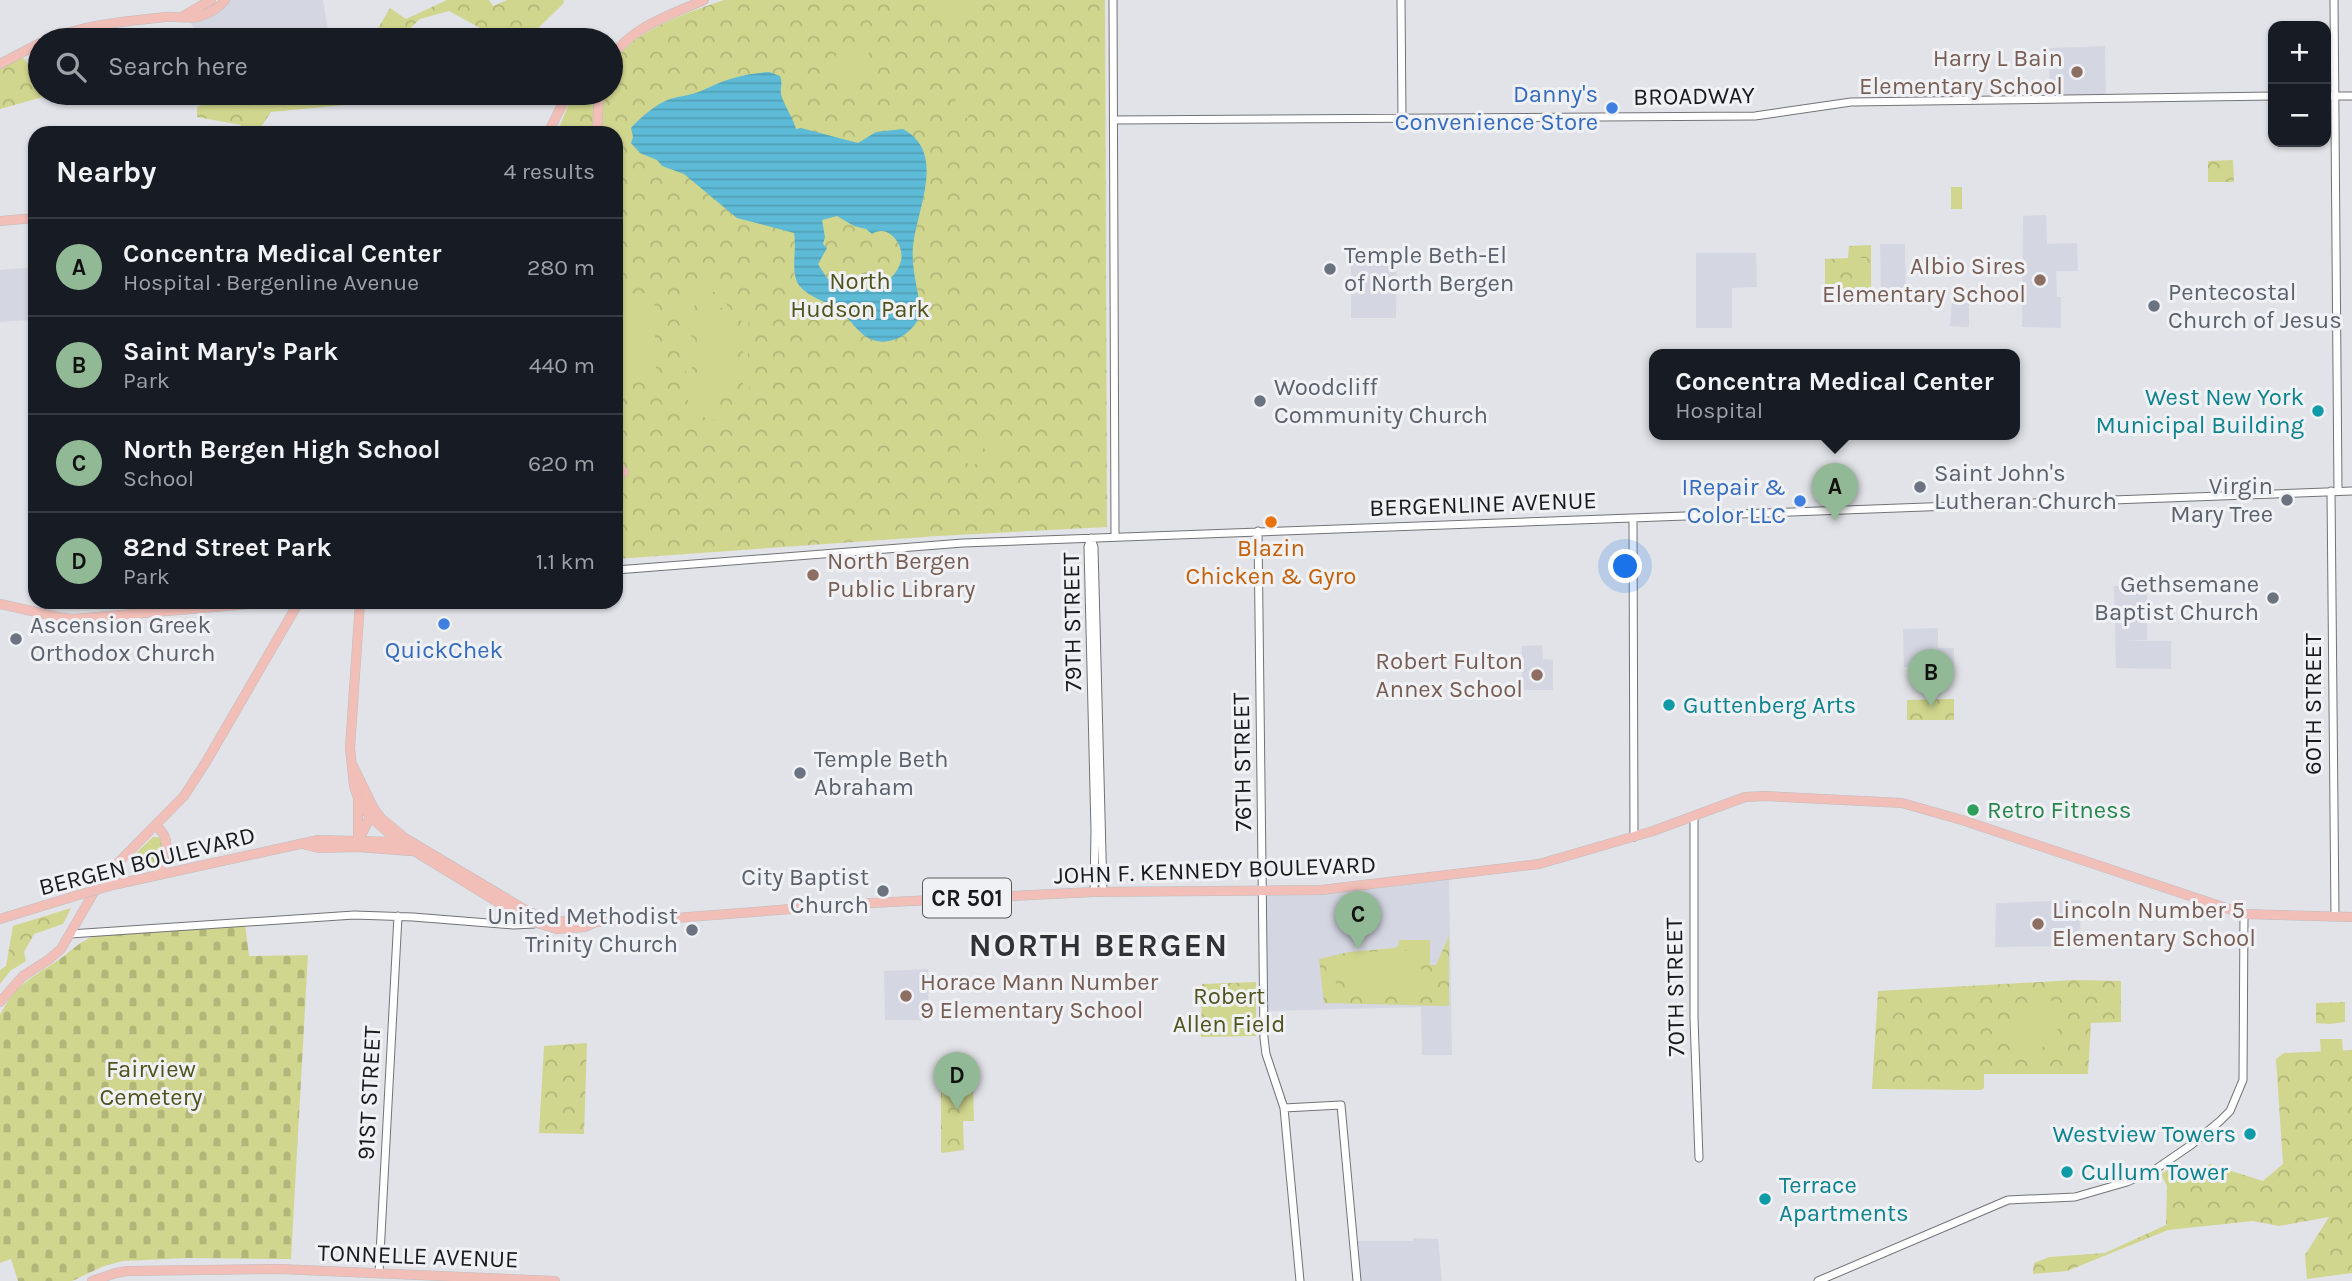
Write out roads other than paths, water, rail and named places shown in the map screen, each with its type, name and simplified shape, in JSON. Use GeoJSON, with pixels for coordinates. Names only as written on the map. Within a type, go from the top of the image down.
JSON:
{"type":"FeatureCollection","features":[{"type":"Feature","properties":{"kind":"main road"},"geometry":{"type":"LineString","coordinates":[[183,16],[211,0]]}},
{"type":"Feature","properties":{"kind":"main road"},"geometry":{"type":"LineString","coordinates":[[92,28],[183,16],[194,18],[209,13],[225,0]]}},
{"type":"Feature","properties":{"kind":"main road"},"geometry":{"type":"LineString","coordinates":[[623,40],[704,0]]}},
{"type":"Feature","properties":{"kind":"main road"},"geometry":{"type":"LineString","coordinates":[[623,44],[634,34]]}},
{"type":"Feature","properties":{"kind":"main road"},"geometry":{"type":"LineString","coordinates":[[0,64],[28,49]]}},
{"type":"Feature","properties":{"kind":"main road"},"geometry":{"type":"LineString","coordinates":[[552,126],[562,105]]}},
{"type":"Feature","properties":{"kind":"main road"},"geometry":{"type":"LineString","coordinates":[[597,126],[598,105]]}},
{"type":"Feature","properties":{"kind":"main road"},"geometry":{"type":"LineString","coordinates":[[0,221],[28,219]]}},
{"type":"Feature","properties":{"kind":"main road"},"geometry":{"type":"LineString","coordinates":[[0,604],[74,619],[192,609]]}},
{"type":"Feature","properties":{"kind":"main road"},"geometry":{"type":"LineString","coordinates":[[0,1002],[23,976],[55,956],[71,934],[101,880],[184,796],[199,775],[295,609]]}},
{"type":"Feature","properties":{"kind":"main road","name":"JOHN F. KENNEDY BOULEVARD"},"geometry":{"type":"LineString","coordinates":[[360,609],[350,748],[353,766],[372,813],[415,848],[515,914],[557,929],[577,928],[596,922]]}},
{"type":"Feature","properties":{"kind":"main road","name":"JOHN F. KENNEDY BOULEVARD"},"geometry":{"type":"LineString","coordinates":[[353,766],[352,775],[358,798],[401,843],[415,848],[519,907],[554,921],[675,919],[859,904],[1099,892],[1321,890],[1539,864],[1634,837],[1745,797],[1765,796],[1902,803],[1962,820],[2244,914],[2352,917]]}},
{"type":"Feature","properties":{"kind":"main road"},"geometry":{"type":"LineString","coordinates":[[358,798],[359,843]]}},
{"type":"Feature","properties":{"kind":"main road"},"geometry":{"type":"LineString","coordinates":[[359,843],[372,813]]}},
{"type":"Feature","properties":{"kind":"main road"},"geometry":{"type":"LineString","coordinates":[[156,826],[167,840],[163,864],[158,873]]}},
{"type":"Feature","properties":{"kind":"main road","name":"BERGEN BOULEVARD"},"geometry":{"type":"LineString","coordinates":[[0,919],[158,873],[318,840],[415,848]]}},
{"type":"Feature","properties":{"kind":"main road","name":"BERGEN BOULEVARD"},"geometry":{"type":"LineString","coordinates":[[359,843],[401,843]]}},
{"type":"Feature","properties":{"kind":"main road","name":"TONNELLE AVENUE"},"geometry":{"type":"LineString","coordinates":[[92,1281],[127,1272],[280,1269],[555,1281]]}},
{"type":"Feature","properties":{"kind":"street","name":"79TH STREET"},"geometry":{"type":"LineString","coordinates":[[1113,0],[1115,537]]}},
{"type":"Feature","properties":{"kind":"street"},"geometry":{"type":"LineString","coordinates":[[1401,0],[1402,118]]}},
{"type":"Feature","properties":{"kind":"street","name":"60TH STREET"},"geometry":{"type":"LineString","coordinates":[[2334,0],[2335,916]]}},
{"type":"Feature","properties":{"kind":"street","name":"BROADWAY"},"geometry":{"type":"LineString","coordinates":[[1114,120],[1755,116],[1851,102],[2268,96]]}},
{"type":"Feature","properties":{"kind":"street"},"geometry":{"type":"LineString","coordinates":[[2331,96],[2352,96]]}},
{"type":"Feature","properties":{"kind":"street","name":"BERGENLINE AVENUE"},"geometry":{"type":"LineString","coordinates":[[623,569],[903,546],[2352,491]]}},
{"type":"Feature","properties":{"kind":"street"},"geometry":{"type":"LineString","coordinates":[[1633,519],[1634,837]]}},
{"type":"Feature","properties":{"kind":"street","name":"76TH STREET"},"geometry":{"type":"LineString","coordinates":[[1258,531],[1264,1038],[1266,1054],[1284,1108],[1300,1281]]}},
{"type":"Feature","properties":{"kind":"street","name":"79TH STREET"},"geometry":{"type":"LineString","coordinates":[[1091,538],[1094,547],[1096,601],[1099,892]]}},
{"type":"Feature","properties":{"kind":"street","name":"70TH STREET"},"geometry":{"type":"LineString","coordinates":[[1694,816],[1694,1018],[1699,1158]]}},
{"type":"Feature","properties":{"kind":"street"},"geometry":{"type":"LineString","coordinates":[[1818,1281],[2008,1200],[2076,1197],[2110,1189],[2156,1169],[2191,1145],[2230,1111],[2243,1080],[2244,914]]}},
{"type":"Feature","properties":{"kind":"street"},"geometry":{"type":"LineString","coordinates":[[71,934],[302,918],[398,916],[513,925],[554,921]]}},
{"type":"Feature","properties":{"kind":"street","name":"91ST STREET"},"geometry":{"type":"LineString","coordinates":[[379,1273],[398,916]]}},
{"type":"Feature","properties":{"kind":"street"},"geometry":{"type":"LineString","coordinates":[[1284,1108],[1341,1105],[1357,1281]]}},
{"type":"Feature","properties":{"kind":"water"},"geometry":{"type":"Polygon","coordinates":[[[769,72],[780,76],[782,98],[796,129],[858,143],[876,132],[903,129],[916,139],[924,152],[926,182],[913,246],[921,311],[913,327],[899,338],[882,342],[865,336],[838,309],[800,287],[794,271],[794,233],[737,218],[684,174],[662,166],[657,160],[640,153],[631,143],[631,128],[659,104],[734,78],[769,72]],[[837,216],[822,220],[825,237],[823,244],[827,248],[818,264],[827,278],[838,286],[845,283],[876,292],[897,270],[902,255],[900,248],[889,233],[878,231],[872,234],[866,229],[854,226],[837,216]]]}},
{"type":"Feature","properties":{"kind":"place","name":"Harry L Bain Elementary School"},"geometry":{"type":"Point","coordinates":[2077,72]}},
{"type":"Feature","properties":{"kind":"place","name":"Danny's Convenience Store"},"geometry":{"type":"Point","coordinates":[1612,108]}},
{"type":"Feature","properties":{"kind":"place","name":"Temple Beth-El of North Bergen"},"geometry":{"type":"Point","coordinates":[1330,269]}},
{"type":"Feature","properties":{"kind":"place","name":"Albio Sires Elementary School"},"geometry":{"type":"Point","coordinates":[2040,280]}},
{"type":"Feature","properties":{"kind":"place","name":"Pentecostal Church of Jesus"},"geometry":{"type":"Point","coordinates":[2154,306]}},
{"type":"Feature","properties":{"kind":"place","name":"Woodcliff Community Church"},"geometry":{"type":"Point","coordinates":[1260,401]}},
{"type":"Feature","properties":{"kind":"place","name":"West New York Municipal Building"},"geometry":{"type":"Point","coordinates":[2318,411]}},
{"type":"Feature","properties":{"kind":"place","name":"Saint John's Lutheran Church"},"geometry":{"type":"Point","coordinates":[1920,487]}},
{"type":"Feature","properties":{"kind":"place","name":"Virgin Mary Tree"},"geometry":{"type":"Point","coordinates":[2287,500]}},
{"type":"Feature","properties":{"kind":"place","name":"IRepair & Color LLC"},"geometry":{"type":"Point","coordinates":[1800,501]}},
{"type":"Feature","properties":{"kind":"place","name":"Concentra Medical Center"},"geometry":{"type":"Point","coordinates":[1835,521]}},
{"type":"Feature","properties":{"kind":"place","name":"Blazin Chicken & Gyro"},"geometry":{"type":"Point","coordinates":[1271,522]}},
{"type":"Feature","properties":{"kind":"place","name":"North Bergen Public Library"},"geometry":{"type":"Point","coordinates":[813,575]}},
{"type":"Feature","properties":{"kind":"place","name":"Gethsemane Baptist Church"},"geometry":{"type":"Point","coordinates":[2273,598]}},
{"type":"Feature","properties":{"kind":"place","name":"QuickChek"},"geometry":{"type":"Point","coordinates":[444,624]}},
{"type":"Feature","properties":{"kind":"place","name":"Ascension Greek Orthodox Church"},"geometry":{"type":"Point","coordinates":[16,639]}},
{"type":"Feature","properties":{"kind":"place","name":"Robert Fulton Annex School"},"geometry":{"type":"Point","coordinates":[1537,675]}},
{"type":"Feature","properties":{"kind":"place","name":"Guttenberg Arts"},"geometry":{"type":"Point","coordinates":[1669,705]}},
{"type":"Feature","properties":{"kind":"place","name":"Saint Mary's Park"},"geometry":{"type":"Point","coordinates":[1931,707]}},
{"type":"Feature","properties":{"kind":"place","name":"Temple Beth Abraham"},"geometry":{"type":"Point","coordinates":[800,773]}},
{"type":"Feature","properties":{"kind":"place","name":"Retro Fitness"},"geometry":{"type":"Point","coordinates":[1973,810]}},
{"type":"Feature","properties":{"kind":"place","name":"City Baptist Church"},"geometry":{"type":"Point","coordinates":[883,891]}},
{"type":"Feature","properties":{"kind":"place","name":"Lincoln Number 5 Elementary School"},"geometry":{"type":"Point","coordinates":[2038,924]}},
{"type":"Feature","properties":{"kind":"place","name":"United Methodist Trinity Church"},"geometry":{"type":"Point","coordinates":[692,930]}},
{"type":"Feature","properties":{"kind":"place","name":"North Bergen High School"},"geometry":{"type":"Point","coordinates":[1358,949]}},
{"type":"Feature","properties":{"kind":"place","name":"Horace Mann Number 9 Elementary School"},"geometry":{"type":"Point","coordinates":[906,996]}},
{"type":"Feature","properties":{"kind":"place","name":"82nd Street Park"},"geometry":{"type":"Point","coordinates":[957,1110]}},
{"type":"Feature","properties":{"kind":"place","name":"Westview Towers"},"geometry":{"type":"Point","coordinates":[2250,1134]}},
{"type":"Feature","properties":{"kind":"place","name":"Cullum Tower"},"geometry":{"type":"Point","coordinates":[2067,1172]}},
{"type":"Feature","properties":{"kind":"place","name":"Terrace Apartments"},"geometry":{"type":"Point","coordinates":[1765,1199]}},
{"type":"Feature","properties":{"kind":"district","name":"NORTH BERGEN"},"geometry":{"type":"Point","coordinates":[1099,945]}},
{"type":"Feature","properties":{"kind":"park label","name":"North Hudson Park"},"geometry":{"type":"Point","coordinates":[860,295]}},
{"type":"Feature","properties":{"kind":"park label","name":"Robert Allen Field"},"geometry":{"type":"Point","coordinates":[1229,1010]}},
{"type":"Feature","properties":{"kind":"park label","name":"Fairview Cemetery"},"geometry":{"type":"Point","coordinates":[151,1083]}}]}
